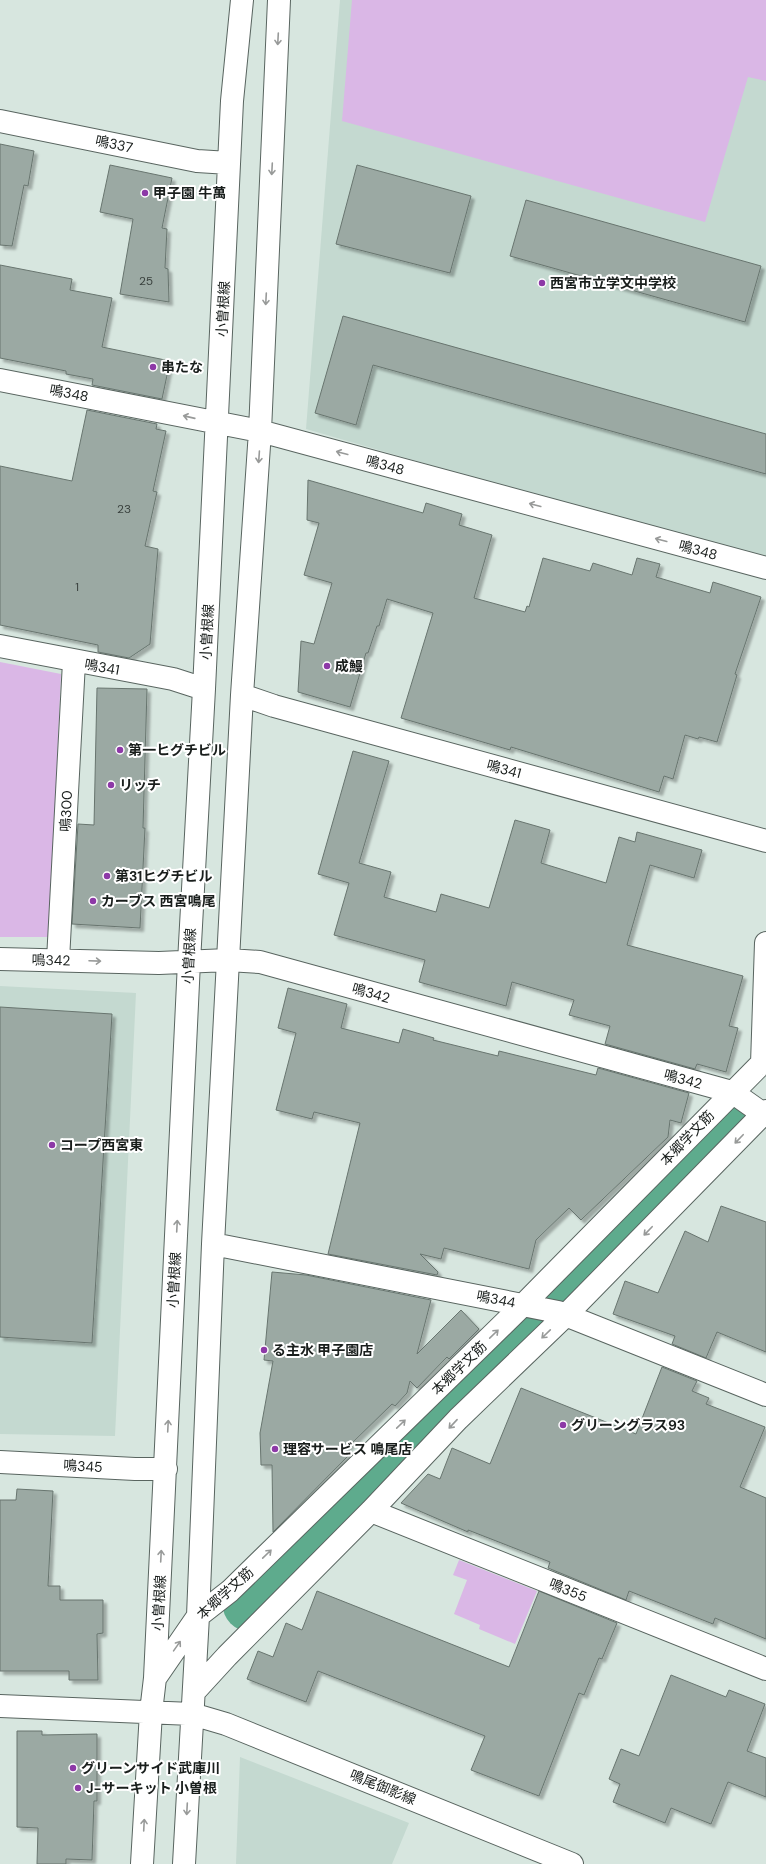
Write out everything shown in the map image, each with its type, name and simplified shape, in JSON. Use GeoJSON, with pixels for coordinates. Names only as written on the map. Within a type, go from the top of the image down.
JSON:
{"type":"FeatureCollection","features":[{"type":"Feature","properties":{"kind":"street","name":"小曽根線"},"geometry":{"type":"LineString","coordinates":[[142,1864],[150,1712],[155,1678],[166,1469],[188,962],[204,689],[232,101],[242,0]]}},
{"type":"Feature","properties":{"kind":"street"},"geometry":{"type":"LineString","coordinates":[[184,1864],[198,1616],[213,1244],[242,695],[260,431],[279,0]]}},
{"type":"Feature","properties":{"kind":"street","name":"鳴337"},"geometry":{"type":"LineString","coordinates":[[0,121],[197,161],[230,163]]}},
{"type":"Feature","properties":{"kind":"street","name":"鳴348"},"geometry":{"type":"LineString","coordinates":[[0,380],[260,431],[766,568]]}},
{"type":"Feature","properties":{"kind":"street","name":"鳴341"},"geometry":{"type":"LineString","coordinates":[[0,646],[74,662],[173,680],[204,689]]}},
{"type":"Feature","properties":{"kind":"street","name":"鳴300"},"geometry":{"type":"LineString","coordinates":[[58,960],[74,662]]}},
{"type":"Feature","properties":{"kind":"street","name":"鳴341"},"geometry":{"type":"LineString","coordinates":[[242,695],[274,706],[766,841]]}},
{"type":"Feature","properties":{"kind":"street"},"geometry":{"type":"LineString","coordinates":[[764,1062],[766,943]]}},
{"type":"Feature","properties":{"kind":"street","name":"鳴342"},"geometry":{"type":"LineString","coordinates":[[0,959],[158,963],[228,960],[260,962],[732,1092]]}},
{"type":"Feature","properties":{"kind":"street","name":"本郷学文筋"},"geometry":{"type":"LineString","coordinates":[[155,1678],[198,1616],[230,1590],[530,1306],[732,1092],[764,1062]]}},
{"type":"Feature","properties":{"kind":"street"},"geometry":{"type":"LineString","coordinates":[[194,1692],[227,1656],[371,1511],[458,1419],[765,1114],[732,1092]]}},
{"type":"Feature","properties":{"kind":"street","name":"鳴344"},"geometry":{"type":"LineString","coordinates":[[213,1244],[530,1306],[562,1314],[766,1395]]}},
{"type":"Feature","properties":{"kind":"street","name":"鳴345"},"geometry":{"type":"LineString","coordinates":[[0,1462],[135,1469],[166,1469]]}},
{"type":"Feature","properties":{"kind":"street","name":"鳴355"},"geometry":{"type":"LineString","coordinates":[[371,1511],[766,1669]]}},
{"type":"Feature","properties":{"kind":"street","name":"鳴尾御影線"},"geometry":{"type":"LineString","coordinates":[[0,1706],[192,1714],[226,1724],[572,1864]]}},
{"type":"Feature","properties":{"kind":"shaded area","name":"西宮市立学文中学校"},"geometry":{"type":"Polygon","coordinates":[[[340,0],[766,0],[766,562],[306,429],[340,0]]]}},
{"type":"Feature","properties":{"kind":"shaded area"},"geometry":{"type":"Polygon","coordinates":[[[352,0],[766,0],[766,81],[748,77],[705,222],[342,121],[352,0]]]}},
{"type":"Feature","properties":{"kind":"shaded area"},"geometry":{"type":"Polygon","coordinates":[[[0,662],[61,674],[49,937],[0,937],[0,662]]]}},
{"type":"Feature","properties":{"kind":"shaded area","name":"コープ西宮東"},"geometry":{"type":"Polygon","coordinates":[[[0,986],[136,993],[115,1436],[0,1434],[0,986]]]}},
{"type":"Feature","properties":{"kind":"shaded area"},"geometry":{"type":"Polygon","coordinates":[[[459,1560],[537,1591],[515,1644],[479,1629],[480,1625],[454,1614],[467,1580],[453,1575],[459,1560]]]}},
{"type":"Feature","properties":{"kind":"shaded area"},"geometry":{"type":"Polygon","coordinates":[[[240,1757],[409,1823],[392,1864],[236,1864],[240,1757]]]}},
{"type":"Feature","properties":{"kind":"building"},"geometry":{"type":"Polygon","coordinates":[[[0,144],[34,151],[28,186],[24,185],[12,246],[0,245],[0,144]]]}},
{"type":"Feature","properties":{"kind":"building"},"geometry":{"type":"Polygon","coordinates":[[[110,165],[172,178],[162,228],[167,229],[165,268],[168,269],[169,302],[120,294],[133,219],[100,212],[110,165]]]}},
{"type":"Feature","properties":{"kind":"building"},"geometry":{"type":"Polygon","coordinates":[[[357,165],[471,196],[450,273],[336,244],[357,165]]]}},
{"type":"Feature","properties":{"kind":"building"},"geometry":{"type":"Polygon","coordinates":[[[526,200],[761,266],[745,322],[510,256],[526,200]]]}},
{"type":"Feature","properties":{"kind":"building"},"geometry":{"type":"Polygon","coordinates":[[[0,265],[72,279],[70,290],[112,298],[102,347],[170,361],[162,399],[92,385],[93,379],[66,374],[66,371],[0,358],[0,265]]]}},
{"type":"Feature","properties":{"kind":"building"},"geometry":{"type":"Polygon","coordinates":[[[343,316],[766,434],[766,474],[373,365],[356,425],[315,413],[343,316]]]}},
{"type":"Feature","properties":{"kind":"building"},"geometry":{"type":"Polygon","coordinates":[[[87,410],[157,424],[156,429],[166,431],[153,491],[157,492],[145,546],[158,549],[150,644],[129,658],[98,652],[98,645],[0,625],[0,466],[72,481],[87,410]]]}},
{"type":"Feature","properties":{"kind":"building"},"geometry":{"type":"Polygon","coordinates":[[[308,480],[423,513],[426,503],[462,514],[459,525],[492,535],[474,598],[525,612],[527,606],[529,607],[543,558],[590,571],[593,563],[632,575],[637,558],[660,564],[656,577],[710,593],[713,582],[761,597],[735,674],[737,675],[717,742],[685,735],[673,779],[664,776],[659,792],[511,747],[510,750],[401,718],[433,613],[387,599],[379,626],[377,626],[368,653],[366,653],[350,707],[298,692],[301,641],[314,644],[332,583],[304,575],[319,523],[307,520],[308,480]]]}},
{"type":"Feature","properties":{"kind":"building"},"geometry":{"type":"Polygon","coordinates":[[[97,688],[147,689],[143,828],[145,828],[140,928],[72,924],[78,824],[94,825],[97,688]]]}},
{"type":"Feature","properties":{"kind":"building"},"geometry":{"type":"Polygon","coordinates":[[[353,751],[389,761],[359,863],[391,872],[384,897],[436,912],[441,894],[489,908],[515,820],[550,830],[541,863],[606,883],[619,837],[635,842],[637,832],[702,850],[694,878],[650,865],[627,945],[743,976],[729,1026],[738,1028],[726,1072],[697,1064],[695,1069],[605,1044],[610,1026],[569,1015],[574,1000],[512,982],[506,1006],[419,982],[425,960],[334,935],[349,883],[318,874],[353,751]]]}},
{"type":"Feature","properties":{"kind":"building"},"geometry":{"type":"Polygon","coordinates":[[[288,988],[347,1004],[341,1028],[399,1043],[403,1029],[434,1038],[433,1040],[498,1056],[499,1051],[596,1075],[598,1068],[689,1093],[681,1123],[670,1120],[668,1137],[581,1220],[569,1208],[536,1240],[529,1269],[444,1248],[441,1259],[420,1254],[438,1272],[437,1275],[328,1254],[360,1123],[314,1112],[312,1119],[276,1110],[296,1033],[278,1028],[288,988]]]}},
{"type":"Feature","properties":{"kind":"building","name":"コープ西宮東"},"geometry":{"type":"Polygon","coordinates":[[[0,1007],[112,1014],[92,1343],[0,1337],[0,1007]]]}},
{"type":"Feature","properties":{"kind":"building"},"geometry":{"type":"Polygon","coordinates":[[[721,1206],[766,1222],[766,1352],[717,1332],[706,1358],[672,1344],[675,1336],[613,1314],[625,1281],[658,1293],[685,1231],[708,1242],[721,1206]]]}},
{"type":"Feature","properties":{"kind":"building"},"geometry":{"type":"Polygon","coordinates":[[[272,1272],[306,1275],[431,1300],[417,1354],[461,1310],[479,1329],[449,1359],[447,1357],[417,1388],[410,1381],[407,1393],[395,1406],[392,1404],[347,1448],[352,1452],[273,1532],[272,1465],[261,1465],[260,1433],[273,1361],[264,1360],[272,1272]]]}},
{"type":"Feature","properties":{"kind":"building"},"geometry":{"type":"Polygon","coordinates":[[[662,1367],[697,1381],[692,1391],[709,1398],[706,1404],[765,1427],[740,1487],[766,1498],[766,1639],[715,1618],[713,1624],[629,1591],[626,1600],[548,1568],[550,1562],[468,1530],[468,1532],[401,1503],[428,1474],[440,1479],[452,1448],[490,1464],[521,1388],[636,1434],[662,1367]]]}},
{"type":"Feature","properties":{"kind":"building"},"geometry":{"type":"Polygon","coordinates":[[[17,1489],[53,1491],[48,1586],[60,1586],[60,1600],[103,1600],[103,1633],[97,1634],[98,1680],[69,1680],[69,1671],[0,1671],[0,1500],[16,1500],[17,1489]]]}},
{"type":"Feature","properties":{"kind":"building"},"geometry":{"type":"Polygon","coordinates":[[[317,1591],[509,1667],[539,1591],[617,1623],[602,1659],[599,1658],[584,1695],[579,1693],[539,1796],[471,1770],[485,1736],[318,1671],[306,1702],[247,1679],[258,1651],[273,1657],[286,1623],[302,1630],[317,1591]]]}},
{"type":"Feature","properties":{"kind":"building"},"geometry":{"type":"Polygon","coordinates":[[[671,1675],[726,1697],[729,1690],[765,1704],[747,1751],[766,1758],[766,1797],[728,1782],[711,1824],[671,1808],[665,1823],[613,1802],[620,1784],[609,1779],[621,1749],[639,1756],[671,1675]]]}},
{"type":"Feature","properties":{"kind":"building"},"geometry":{"type":"Polygon","coordinates":[[[17,1731],[42,1731],[42,1735],[97,1734],[97,1801],[94,1801],[92,1860],[66,1859],[66,1864],[37,1864],[38,1828],[17,1827],[17,1731]]]}},
{"type":"Feature","properties":{"kind":"waterway"},"geometry":{"type":"LineString","coordinates":[[250,1604],[727,1127]]}},
{"type":"Feature","properties":{"kind":"place","name":"甲子園 牛萬"},"geometry":{"type":"Point","coordinates":[145,193]}},
{"type":"Feature","properties":{"kind":"place","name":"西宮市立学文中学校"},"geometry":{"type":"Point","coordinates":[542,283]}},
{"type":"Feature","properties":{"kind":"place","name":"串たな"},"geometry":{"type":"Point","coordinates":[153,367]}},
{"type":"Feature","properties":{"kind":"place","name":"成鰻"},"geometry":{"type":"Point","coordinates":[327,666]}},
{"type":"Feature","properties":{"kind":"place","name":"第一ヒグチビル"},"geometry":{"type":"Point","coordinates":[120,750]}},
{"type":"Feature","properties":{"kind":"place","name":"リッチ"},"geometry":{"type":"Point","coordinates":[111,785]}},
{"type":"Feature","properties":{"kind":"place","name":"第31ヒグチビル"},"geometry":{"type":"Point","coordinates":[107,876]}},
{"type":"Feature","properties":{"kind":"place","name":"カーブス 西宮鳴尾"},"geometry":{"type":"Point","coordinates":[93,901]}},
{"type":"Feature","properties":{"kind":"place","name":"コープ西宮東"},"geometry":{"type":"Point","coordinates":[52,1145]}},
{"type":"Feature","properties":{"kind":"place","name":"る主水 甲子園店"},"geometry":{"type":"Point","coordinates":[264,1350]}},
{"type":"Feature","properties":{"kind":"place","name":"グリーングラス93"},"geometry":{"type":"Point","coordinates":[563,1425]}},
{"type":"Feature","properties":{"kind":"place","name":"理容サービス 鳴尾店"},"geometry":{"type":"Point","coordinates":[275,1449]}},
{"type":"Feature","properties":{"kind":"place","name":"グリーンサイド武庫川"},"geometry":{"type":"Point","coordinates":[73,1768]}},
{"type":"Feature","properties":{"kind":"place","name":"J-サーキット 小曽根"},"geometry":{"type":"Point","coordinates":[78,1788]}}]}
